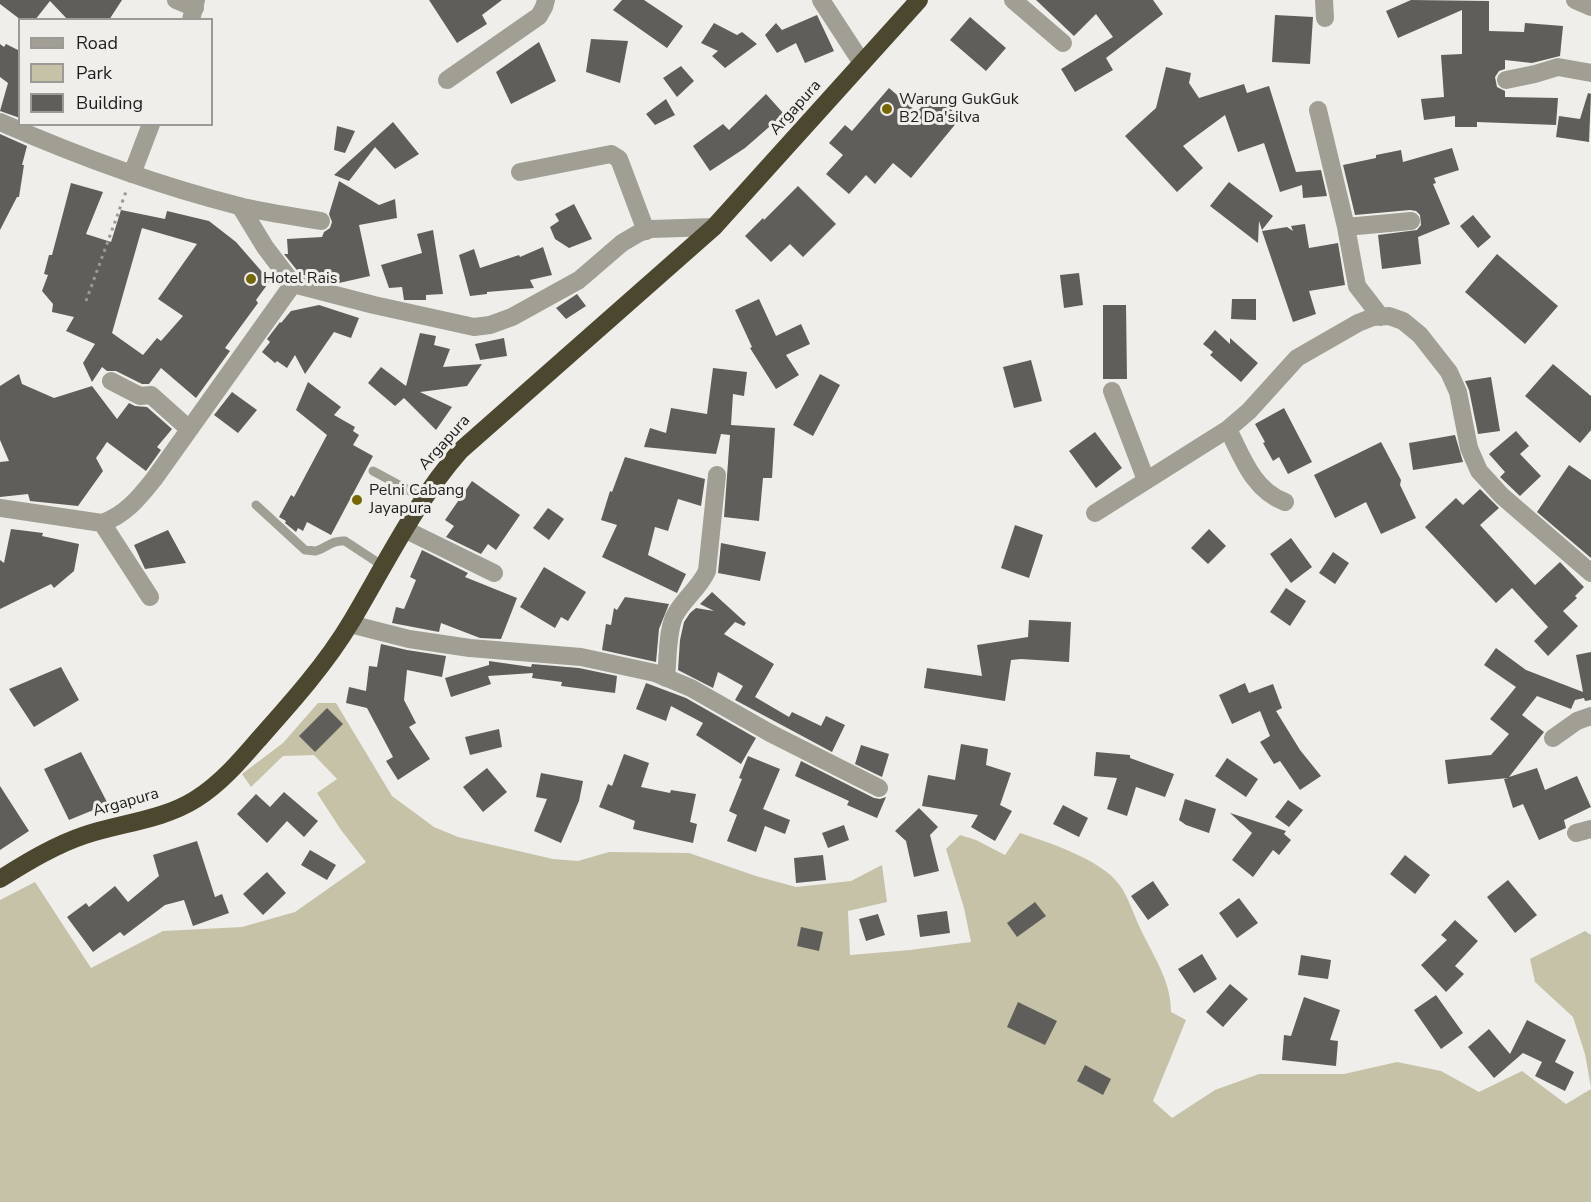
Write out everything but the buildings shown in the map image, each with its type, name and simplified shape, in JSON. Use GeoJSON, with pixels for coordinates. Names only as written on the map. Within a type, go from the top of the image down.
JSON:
{"type":"FeatureCollection","features":[{"type":"Feature","properties":{"kind":"highway","name":"Argapura"},"geometry":{"type":"LineString","coordinates":[[0,879],[33,858],[83,836],[160,815],[196,799],[230,771],[317,670],[350,624],[441,473],[479,432],[714,227],[919,0]]}},
{"type":"Feature","properties":{"kind":"street"},"geometry":{"type":"LineString","coordinates":[[176,0],[194,9]]}},
{"type":"Feature","properties":{"kind":"street"},"geometry":{"type":"LineString","coordinates":[[447,80],[538,16],[546,0]]}},
{"type":"Feature","properties":{"kind":"street"},"geometry":{"type":"LineString","coordinates":[[821,0],[862,63]]}},
{"type":"Feature","properties":{"kind":"street"},"geometry":{"type":"LineString","coordinates":[[1014,0],[1063,43]]}},
{"type":"Feature","properties":{"kind":"street"},"geometry":{"type":"LineString","coordinates":[[1575,0],[1591,7]]}},
{"type":"Feature","properties":{"kind":"street"},"geometry":{"type":"LineString","coordinates":[[1506,80],[1558,67],[1591,73]]}},
{"type":"Feature","properties":{"kind":"street"},"geometry":{"type":"LineString","coordinates":[[1318,110],[1346,227],[1357,286],[1380,316]]}},
{"type":"Feature","properties":{"kind":"street"},"geometry":{"type":"LineString","coordinates":[[0,122],[40,140],[132,174],[240,206],[321,221]]}},
{"type":"Feature","properties":{"kind":"street"},"geometry":{"type":"LineString","coordinates":[[132,174],[150,126]]}},
{"type":"Feature","properties":{"kind":"street"},"geometry":{"type":"LineString","coordinates":[[520,172],[611,154],[619,159],[646,231]]}},
{"type":"Feature","properties":{"kind":"street"},"geometry":{"type":"LineString","coordinates":[[240,206],[265,247],[293,284],[474,327],[490,325],[512,317],[579,280],[622,243],[646,231],[714,227]]}},
{"type":"Feature","properties":{"kind":"street"},"geometry":{"type":"LineString","coordinates":[[1346,227],[1411,221]]}},
{"type":"Feature","properties":{"kind":"street"},"geometry":{"type":"LineString","coordinates":[[0,508],[102,524],[136,502],[293,284]]}},
{"type":"Feature","properties":{"kind":"street"},"geometry":{"type":"LineString","coordinates":[[1095,513],[1228,429],[1249,411],[1297,358],[1358,323],[1373,317],[1389,316],[1403,321],[1420,335],[1449,372],[1458,392],[1469,448],[1479,471],[1502,496],[1591,573]]}},
{"type":"Feature","properties":{"kind":"street"},"geometry":{"type":"LineString","coordinates":[[111,381],[140,396],[151,395],[189,429]]}},
{"type":"Feature","properties":{"kind":"street"},"geometry":{"type":"LineString","coordinates":[[1113,391],[1146,480]]}},
{"type":"Feature","properties":{"kind":"street"},"geometry":{"type":"LineString","coordinates":[[1228,429],[1259,486],[1274,498],[1285,502]]}},
{"type":"Feature","properties":{"kind":"street"},"geometry":{"type":"LineString","coordinates":[[666,678],[675,616],[703,581],[707,572],[717,475]]}},
{"type":"Feature","properties":{"kind":"street"},"geometry":{"type":"LineString","coordinates":[[102,524],[150,597]]}},
{"type":"Feature","properties":{"kind":"street"},"geometry":{"type":"LineString","coordinates":[[406,530],[494,573]]}},
{"type":"Feature","properties":{"kind":"street"},"geometry":{"type":"LineString","coordinates":[[350,624],[410,639],[470,648],[581,657],[666,678],[691,688],[770,733],[879,788]]}},
{"type":"Feature","properties":{"kind":"street"},"geometry":{"type":"LineString","coordinates":[[1553,738],[1577,721],[1591,716]]}},
{"type":"Feature","properties":{"kind":"lane"},"geometry":{"type":"LineString","coordinates":[[373,471],[424,499]]}},
{"type":"Feature","properties":{"kind":"lane"},"geometry":{"type":"LineString","coordinates":[[256,505],[305,550],[315,551],[339,540],[345,541],[384,566]]}},
{"type":"Feature","properties":{"kind":"path"},"geometry":{"type":"LineString","coordinates":[[86,301],[132,174]]}},
{"type":"Feature","properties":{"kind":"green space"},"geometry":{"type":"Polygon","coordinates":[[[318,703],[336,703],[392,796],[434,827],[458,837],[553,859],[578,861],[609,852],[689,853],[796,887],[851,881],[882,865],[887,902],[848,911],[850,955],[971,942],[964,908],[946,849],[960,835],[976,840],[1005,855],[1020,833],[1062,848],[1104,870],[1123,890],[1162,972],[1171,1012],[1186,1020],[1153,1101],[1172,1118],[1215,1090],[1259,1074],[1344,1074],[1397,1062],[1441,1071],[1479,1092],[1522,1071],[1566,1104],[1591,1089],[1591,1202],[0,1202],[0,900],[35,882],[91,968],[163,931],[242,927],[295,912],[366,862],[341,830],[317,793],[337,779],[314,755],[283,756],[251,787],[242,774],[283,743],[318,703]]]}},
{"type":"Feature","properties":{"kind":"green space"},"geometry":{"type":"Polygon","coordinates":[[[1585,931],[1591,935],[1591,1088],[1585,1054],[1573,1017],[1535,982],[1530,959],[1585,931]]]}},
{"type":"Feature","properties":{"kind":"place","name":"Warung GukGuk B2 Da'silva"},"geometry":{"type":"Point","coordinates":[887,109]}},
{"type":"Feature","properties":{"kind":"place","name":"Hotel Rais"},"geometry":{"type":"Point","coordinates":[251,279]}},
{"type":"Feature","properties":{"kind":"place","name":"Pelni Cabang Jayapura"},"geometry":{"type":"Point","coordinates":[357,500]}}]}
